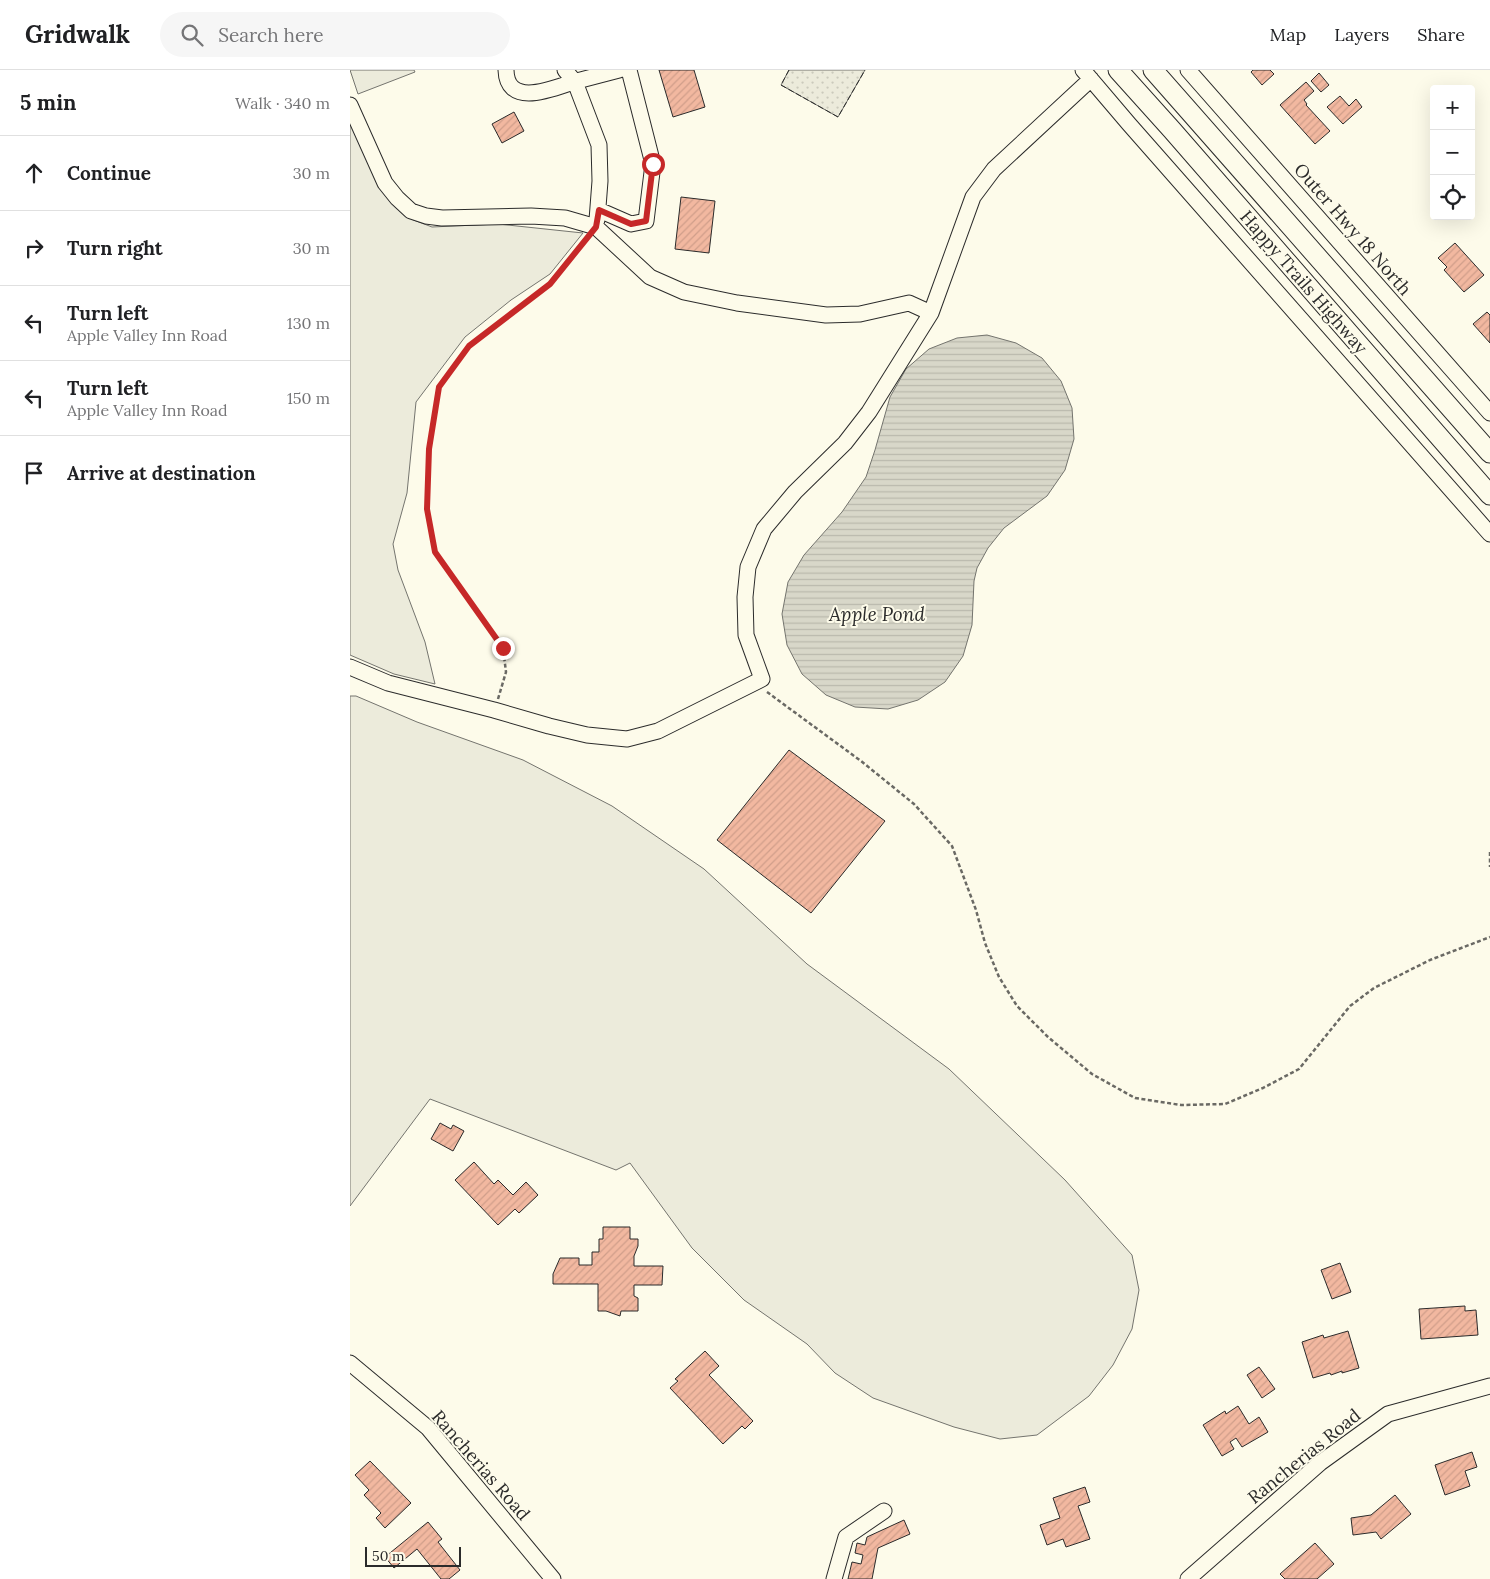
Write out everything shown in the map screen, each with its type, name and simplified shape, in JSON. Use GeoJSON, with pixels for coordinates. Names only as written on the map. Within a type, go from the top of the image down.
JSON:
{"type":"FeatureCollection","features":[{"type":"Feature","properties":{"kind":"main road","name":"Happy Trails Highway"},"geometry":{"type":"LineString","coordinates":[[1118,70],[1490,495]]}},
{"type":"Feature","properties":{"kind":"main road","name":"Happy Trails Highway"},"geometry":{"type":"LineString","coordinates":[[1153,70],[1490,453]]}},
{"type":"Feature","properties":{"kind":"street"},"geometry":{"type":"LineString","coordinates":[[506,70],[507,80],[511,88],[523,92],[543,91],[619,70]]}},
{"type":"Feature","properties":{"kind":"street"},"geometry":{"type":"LineString","coordinates":[[565,70],[575,82],[599,145],[599,210],[596,227]]}},
{"type":"Feature","properties":{"kind":"street"},"geometry":{"type":"LineString","coordinates":[[599,210],[631,224],[646,221],[653,164],[630,70]]}},
{"type":"Feature","properties":{"kind":"street","name":"Outer Hwy 18 North"},"geometry":{"type":"LineString","coordinates":[[1188,70],[1490,413]]}},
{"type":"Feature","properties":{"kind":"street"},"geometry":{"type":"LineString","coordinates":[[350,667],[388,683],[587,735],[627,739],[658,731],[762,679],[746,635],[744,597],[748,567],[764,529],[795,492],[845,443],[869,412],[931,313],[973,197],[994,169],[1087,74],[1490,534]]}},
{"type":"Feature","properties":{"kind":"street"},"geometry":{"type":"LineString","coordinates":[[350,105],[385,183],[411,211],[426,216],[442,218],[531,216],[565,218],[596,227],[650,277],[684,292],[737,303],[826,315],[860,314],[909,303],[931,313]]}},
{"type":"Feature","properties":{"kind":"street","name":"Rancherias Road"},"geometry":{"type":"LineString","coordinates":[[350,1363],[428,1428],[552,1579]]}},
{"type":"Feature","properties":{"kind":"street","name":"Rancherias Road"},"geometry":{"type":"LineString","coordinates":[[1188,1579],[1320,1463],[1388,1414],[1490,1386]]}},
{"type":"Feature","properties":{"kind":"street"},"geometry":{"type":"LineString","coordinates":[[834,1579],[846,1537],[884,1511]]}},
{"type":"Feature","properties":{"kind":"path"},"geometry":{"type":"LineString","coordinates":[[494,710],[506,672],[503,648],[435,552],[427,509],[429,449],[439,387],[469,346],[550,284],[596,227]]}},
{"type":"Feature","properties":{"kind":"path"},"geometry":{"type":"LineString","coordinates":[[762,679],[767,693],[862,761],[914,804],[952,846],[976,910],[985,943],[999,977],[1016,1006],[1048,1038],[1092,1074],[1135,1098],[1181,1105],[1225,1104],[1263,1088],[1299,1068],[1350,1006],[1374,988],[1430,960],[1490,937]]}},
{"type":"Feature","properties":{"kind":"path"},"geometry":{"type":"LineString","coordinates":[[1490,852],[1490,867]]}},
{"type":"Feature","properties":{"kind":"shaded area"},"geometry":{"type":"Polygon","coordinates":[[[350,70],[414,70],[415,72],[358,94],[350,70]]]}},
{"type":"Feature","properties":{"kind":"shaded area"},"geometry":{"type":"Polygon","coordinates":[[[789,70],[865,70],[838,117],[781,85],[789,70]]]}},
{"type":"Feature","properties":{"kind":"shaded area"},"geometry":{"type":"Polygon","coordinates":[[[350,123],[388,196],[411,219],[432,227],[498,224],[583,233],[550,274],[511,300],[465,337],[416,402],[407,493],[393,544],[398,570],[425,642],[435,684],[394,674],[350,655],[350,123]]]}},
{"type":"Feature","properties":{"kind":"shaded area"},"geometry":{"type":"Polygon","coordinates":[[[350,696],[356,696],[417,722],[523,760],[612,806],[704,869],[807,964],[949,1069],[1065,1180],[1132,1255],[1139,1290],[1132,1329],[1113,1365],[1089,1396],[1037,1435],[1000,1439],[954,1427],[873,1398],[835,1373],[807,1344],[744,1300],[692,1248],[630,1163],[616,1170],[430,1099],[350,1206],[350,696]]]}},
{"type":"Feature","properties":{"kind":"water","name":"Apple Pond"},"geometry":{"type":"Polygon","coordinates":[[[987,335],[1016,343],[1042,358],[1061,381],[1072,408],[1074,439],[1065,470],[1047,496],[1004,528],[988,548],[977,568],[974,581],[972,625],[963,656],[945,682],[918,700],[888,709],[855,707],[826,695],[802,674],[787,645],[782,614],[788,582],[804,555],[842,512],[866,477],[890,397],[906,369],[929,349],[957,338],[987,335]]]}},
{"type":"Feature","properties":{"kind":"building"},"geometry":{"type":"Polygon","coordinates":[[[659,70],[694,70],[705,107],[673,117],[659,70]]]}},
{"type":"Feature","properties":{"kind":"building"},"geometry":{"type":"Polygon","coordinates":[[[1253,70],[1270,70],[1274,74],[1262,85],[1251,72],[1253,70]]]}},
{"type":"Feature","properties":{"kind":"building"},"geometry":{"type":"Polygon","coordinates":[[[1319,73],[1329,85],[1321,92],[1311,81],[1319,73]]]}},
{"type":"Feature","properties":{"kind":"building"},"geometry":{"type":"Polygon","coordinates":[[[1306,82],[1314,91],[1304,100],[1306,105],[1330,131],[1315,144],[1280,105],[1306,82]]]}},
{"type":"Feature","properties":{"kind":"building"},"geometry":{"type":"Polygon","coordinates":[[[1340,96],[1349,106],[1356,99],[1362,107],[1343,124],[1327,107],[1340,96]]]}},
{"type":"Feature","properties":{"kind":"building"},"geometry":{"type":"Polygon","coordinates":[[[514,112],[524,131],[502,143],[492,124],[514,112]]]}},
{"type":"Feature","properties":{"kind":"building"},"geometry":{"type":"Polygon","coordinates":[[[681,197],[715,201],[709,253],[675,249],[681,197]]]}},
{"type":"Feature","properties":{"kind":"building"},"geometry":{"type":"Polygon","coordinates":[[[1455,243],[1484,275],[1464,292],[1444,270],[1447,267],[1438,258],[1455,243]]]}},
{"type":"Feature","properties":{"kind":"building"},"geometry":{"type":"Polygon","coordinates":[[[1487,312],[1490,315],[1490,343],[1473,324],[1487,312]]]}},
{"type":"Feature","properties":{"kind":"building"},"geometry":{"type":"Polygon","coordinates":[[[789,750],[885,821],[811,913],[717,840],[789,750]]]}},
{"type":"Feature","properties":{"kind":"building"},"geometry":{"type":"Polygon","coordinates":[[[440,1123],[451,1129],[453,1125],[464,1131],[453,1151],[431,1139],[440,1123]]]}},
{"type":"Feature","properties":{"kind":"building"},"geometry":{"type":"Polygon","coordinates":[[[474,1162],[494,1184],[498,1180],[513,1195],[526,1182],[538,1195],[519,1213],[515,1209],[498,1225],[455,1180],[474,1162]]]}},
{"type":"Feature","properties":{"kind":"building"},"geometry":{"type":"Polygon","coordinates":[[[603,1227],[630,1227],[630,1239],[638,1239],[634,1266],[663,1266],[662,1285],[634,1285],[634,1296],[638,1298],[638,1311],[621,1311],[620,1316],[606,1311],[598,1311],[598,1284],[553,1284],[553,1274],[560,1258],[579,1258],[579,1265],[592,1265],[592,1252],[599,1252],[599,1239],[603,1239],[603,1227]]]}},
{"type":"Feature","properties":{"kind":"building"},"geometry":{"type":"Polygon","coordinates":[[[1340,1263],[1351,1292],[1332,1299],[1321,1270],[1340,1263]]]}},
{"type":"Feature","properties":{"kind":"building"},"geometry":{"type":"Polygon","coordinates":[[[1465,1306],[1465,1311],[1476,1310],[1478,1335],[1421,1339],[1419,1309],[1465,1306]]]}},
{"type":"Feature","properties":{"kind":"building"},"geometry":{"type":"Polygon","coordinates":[[[1348,1331],[1359,1368],[1313,1378],[1302,1342],[1323,1335],[1324,1338],[1348,1331]]]}},
{"type":"Feature","properties":{"kind":"building"},"geometry":{"type":"Polygon","coordinates":[[[705,1351],[719,1366],[709,1375],[753,1421],[745,1429],[742,1426],[723,1444],[670,1388],[678,1381],[675,1379],[705,1351]]]}},
{"type":"Feature","properties":{"kind":"building"},"geometry":{"type":"Polygon","coordinates":[[[1259,1367],[1275,1389],[1262,1398],[1247,1375],[1259,1367]]]}},
{"type":"Feature","properties":{"kind":"building"},"geometry":{"type":"Polygon","coordinates":[[[1238,1406],[1249,1424],[1259,1417],[1268,1432],[1242,1447],[1236,1438],[1230,1442],[1234,1449],[1222,1456],[1203,1425],[1225,1411],[1226,1414],[1238,1406]]]}},
{"type":"Feature","properties":{"kind":"building"},"geometry":{"type":"Polygon","coordinates":[[[1472,1452],[1477,1467],[1465,1471],[1470,1486],[1445,1495],[1435,1465],[1472,1452]]]}},
{"type":"Feature","properties":{"kind":"building"},"geometry":{"type":"Polygon","coordinates":[[[370,1461],[411,1503],[385,1528],[376,1518],[381,1513],[364,1495],[369,1490],[355,1475],[370,1461]]]}},
{"type":"Feature","properties":{"kind":"building"},"geometry":{"type":"Polygon","coordinates":[[[1085,1487],[1090,1502],[1078,1506],[1090,1539],[1066,1547],[1063,1539],[1047,1545],[1040,1525],[1060,1518],[1053,1498],[1085,1487]]]}},
{"type":"Feature","properties":{"kind":"building"},"geometry":{"type":"Polygon","coordinates":[[[1395,1495],[1411,1514],[1381,1539],[1376,1532],[1353,1535],[1351,1518],[1371,1515],[1395,1495]]]}},
{"type":"Feature","properties":{"kind":"building"},"geometry":{"type":"Polygon","coordinates":[[[904,1520],[910,1534],[878,1548],[872,1579],[848,1579],[852,1562],[861,1564],[863,1555],[855,1553],[857,1543],[865,1545],[867,1537],[904,1520]]]}},
{"type":"Feature","properties":{"kind":"building"},"geometry":{"type":"Polygon","coordinates":[[[428,1522],[442,1539],[438,1542],[460,1570],[449,1579],[441,1579],[417,1549],[394,1568],[385,1557],[428,1522]]]}},
{"type":"Feature","properties":{"kind":"building"},"geometry":{"type":"Polygon","coordinates":[[[1315,1543],[1334,1564],[1317,1579],[1285,1579],[1280,1574],[1315,1543]]]}},
{"type":"Feature","properties":{"kind":"fence"},"geometry":{"type":"LineString","coordinates":[[789,70],[781,85],[838,117],[865,70]]}},
{"type":"Feature","properties":{"kind":"route"},"geometry":{"type":"LineString","coordinates":[[503,648],[435,552],[427,509],[429,449],[439,387],[469,346],[550,284],[596,227],[599,210],[631,224],[646,221],[650,202],[653,164]]}}]}
